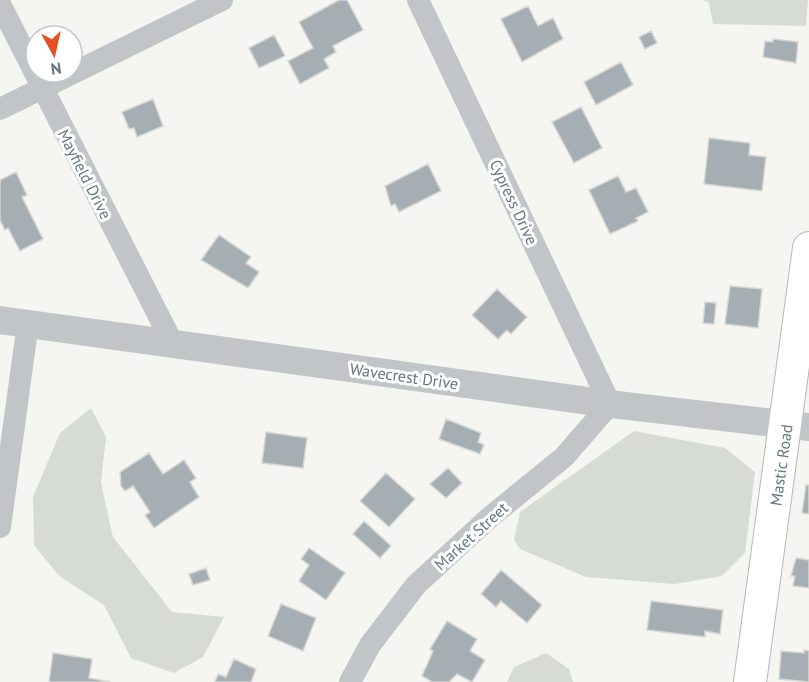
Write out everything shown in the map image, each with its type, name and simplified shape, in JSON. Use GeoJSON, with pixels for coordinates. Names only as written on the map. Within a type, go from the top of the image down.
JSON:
{"type":"FeatureCollection","features":[{"type":"Feature","properties":{"kind":"main road","name":"Mastic Road"},"geometry":{"type":"LineString","coordinates":[[750,682],[798,426],[809,249]]}},
{"type":"Feature","properties":{"kind":"street"},"geometry":{"type":"LineString","coordinates":[[0,109],[222,0]]}},
{"type":"Feature","properties":{"kind":"street","name":"Cypress Drive"},"geometry":{"type":"LineString","coordinates":[[418,0],[610,404]]}},
{"type":"Feature","properties":{"kind":"street","name":"Mayfield Drive"},"geometry":{"type":"LineString","coordinates":[[0,4],[173,344]]}},
{"type":"Feature","properties":{"kind":"street","name":"Wavecrest Drive"},"geometry":{"type":"LineString","coordinates":[[0,320],[610,404],[798,426]]}},
{"type":"Feature","properties":{"kind":"street"},"geometry":{"type":"LineString","coordinates":[[0,527],[28,323]]}},
{"type":"Feature","properties":{"kind":"street","name":"Market Street"},"geometry":{"type":"LineString","coordinates":[[350,682],[370,645],[416,585],[489,518],[564,457],[610,404]]}},
{"type":"Feature","properties":{"kind":"shaded area"},"geometry":{"type":"Polygon","coordinates":[[[702,0],[808,0],[806,26],[713,24],[709,3],[702,0]]]}},
{"type":"Feature","properties":{"kind":"shaded area"},"geometry":{"type":"Polygon","coordinates":[[[91,408],[106,437],[101,483],[113,537],[172,612],[224,617],[203,657],[174,673],[131,658],[104,605],[59,576],[34,545],[33,497],[60,433],[91,408]]]}},
{"type":"Feature","properties":{"kind":"shaded area"},"geometry":{"type":"Polygon","coordinates":[[[634,431],[725,448],[755,472],[745,553],[722,576],[675,584],[586,577],[520,549],[514,540],[520,512],[634,431]]]}},
{"type":"Feature","properties":{"kind":"shaded area"},"geometry":{"type":"Polygon","coordinates":[[[546,653],[569,669],[573,682],[507,682],[514,667],[546,653]]]}},
{"type":"Feature","properties":{"kind":"building"},"geometry":{"type":"Polygon","coordinates":[[[339,0],[347,0],[363,30],[333,46],[336,52],[324,59],[329,68],[300,84],[288,61],[313,48],[299,22],[339,0]]]}},
{"type":"Feature","properties":{"kind":"building"},"geometry":{"type":"Polygon","coordinates":[[[528,6],[538,26],[553,18],[563,39],[522,62],[501,19],[528,6]]]}},
{"type":"Feature","properties":{"kind":"building"},"geometry":{"type":"Polygon","coordinates":[[[651,31],[657,43],[645,49],[639,37],[651,31]]]}},
{"type":"Feature","properties":{"kind":"building"},"geometry":{"type":"Polygon","coordinates":[[[274,35],[285,56],[259,68],[249,48],[274,35]]]}},
{"type":"Feature","properties":{"kind":"building"},"geometry":{"type":"Polygon","coordinates":[[[773,39],[798,42],[796,63],[763,57],[765,41],[773,42],[773,39]]]}},
{"type":"Feature","properties":{"kind":"building"},"geometry":{"type":"Polygon","coordinates":[[[621,62],[633,85],[596,105],[584,82],[621,62]]]}},
{"type":"Feature","properties":{"kind":"building"},"geometry":{"type":"Polygon","coordinates":[[[153,99],[163,126],[137,137],[134,128],[129,129],[122,112],[153,99]]]}},
{"type":"Feature","properties":{"kind":"building"},"geometry":{"type":"Polygon","coordinates":[[[581,107],[602,148],[574,163],[552,122],[581,107]]]}},
{"type":"Feature","properties":{"kind":"building"},"geometry":{"type":"Polygon","coordinates":[[[709,138],[750,143],[749,155],[766,157],[762,191],[704,184],[709,138]]]}},
{"type":"Feature","properties":{"kind":"building"},"geometry":{"type":"Polygon","coordinates":[[[428,164],[441,191],[399,212],[395,204],[391,206],[385,186],[428,164]]]}},
{"type":"Feature","properties":{"kind":"building"},"geometry":{"type":"Polygon","coordinates":[[[16,172],[27,195],[22,197],[43,239],[20,251],[8,228],[5,230],[0,220],[0,180],[16,172]]]}},
{"type":"Feature","properties":{"kind":"building"},"geometry":{"type":"Polygon","coordinates":[[[618,176],[626,192],[636,188],[648,212],[636,218],[638,221],[610,234],[589,190],[618,176]]]}},
{"type":"Feature","properties":{"kind":"building"},"geometry":{"type":"Polygon","coordinates":[[[219,235],[251,257],[246,263],[259,272],[248,288],[201,260],[219,235]]]}},
{"type":"Feature","properties":{"kind":"building"},"geometry":{"type":"Polygon","coordinates":[[[730,286],[762,289],[758,328],[725,324],[730,286]]]}},
{"type":"Feature","properties":{"kind":"building"},"geometry":{"type":"Polygon","coordinates":[[[497,289],[527,317],[511,334],[507,330],[498,339],[472,315],[497,289]]]}},
{"type":"Feature","properties":{"kind":"building"},"geometry":{"type":"Polygon","coordinates":[[[705,302],[716,303],[714,324],[703,323],[705,302]]]}},
{"type":"Feature","properties":{"kind":"building"},"geometry":{"type":"Polygon","coordinates":[[[446,419],[481,433],[478,442],[484,445],[480,454],[439,439],[446,419]]]}},
{"type":"Feature","properties":{"kind":"building"},"geometry":{"type":"Polygon","coordinates":[[[266,432],[307,438],[303,468],[262,463],[266,432]]]}},
{"type":"Feature","properties":{"kind":"building"},"geometry":{"type":"Polygon","coordinates":[[[149,453],[163,474],[184,460],[196,478],[190,482],[199,497],[154,528],[145,515],[150,512],[133,486],[125,491],[121,486],[120,472],[149,453]]]}},
{"type":"Feature","properties":{"kind":"building"},"geometry":{"type":"Polygon","coordinates":[[[448,468],[462,483],[446,498],[430,484],[448,468]]]}},
{"type":"Feature","properties":{"kind":"building"},"geometry":{"type":"Polygon","coordinates":[[[386,473],[415,499],[389,527],[360,501],[386,473]]]}},
{"type":"Feature","properties":{"kind":"building"},"geometry":{"type":"Polygon","coordinates":[[[806,485],[809,485],[809,514],[802,513],[806,485]]]}},
{"type":"Feature","properties":{"kind":"building"},"geometry":{"type":"Polygon","coordinates":[[[364,521],[391,546],[380,558],[353,534],[364,521]]]}},
{"type":"Feature","properties":{"kind":"building"},"geometry":{"type":"Polygon","coordinates":[[[309,548],[345,573],[326,600],[299,581],[309,565],[301,559],[309,548]]]}},
{"type":"Feature","properties":{"kind":"building"},"geometry":{"type":"Polygon","coordinates":[[[796,558],[809,560],[809,588],[793,586],[795,576],[791,576],[796,558]]]}},
{"type":"Feature","properties":{"kind":"building"},"geometry":{"type":"Polygon","coordinates":[[[206,568],[210,580],[193,585],[189,574],[206,568]]]}},
{"type":"Feature","properties":{"kind":"building"},"geometry":{"type":"Polygon","coordinates":[[[501,570],[542,605],[527,623],[501,601],[496,607],[481,594],[501,570]]]}},
{"type":"Feature","properties":{"kind":"building"},"geometry":{"type":"Polygon","coordinates":[[[651,601],[723,610],[720,634],[705,631],[705,637],[647,630],[651,601]]]}},
{"type":"Feature","properties":{"kind":"building"},"geometry":{"type":"Polygon","coordinates":[[[281,604],[316,618],[303,651],[268,636],[281,604]]]}},
{"type":"Feature","properties":{"kind":"building"},"geometry":{"type":"Polygon","coordinates":[[[447,621],[477,639],[470,651],[485,660],[472,682],[457,674],[449,682],[432,682],[422,676],[433,651],[430,649],[447,621]]]}},
{"type":"Feature","properties":{"kind":"building"},"geometry":{"type":"Polygon","coordinates":[[[804,650],[809,651],[809,682],[779,679],[781,651],[804,653],[804,650]]]}},
{"type":"Feature","properties":{"kind":"building"},"geometry":{"type":"Polygon","coordinates":[[[53,653],[92,659],[89,678],[111,682],[49,682],[53,653]]]}},
{"type":"Feature","properties":{"kind":"building"},"geometry":{"type":"Polygon","coordinates":[[[234,659],[256,669],[251,682],[215,682],[218,674],[226,677],[234,659]]]}}]}
